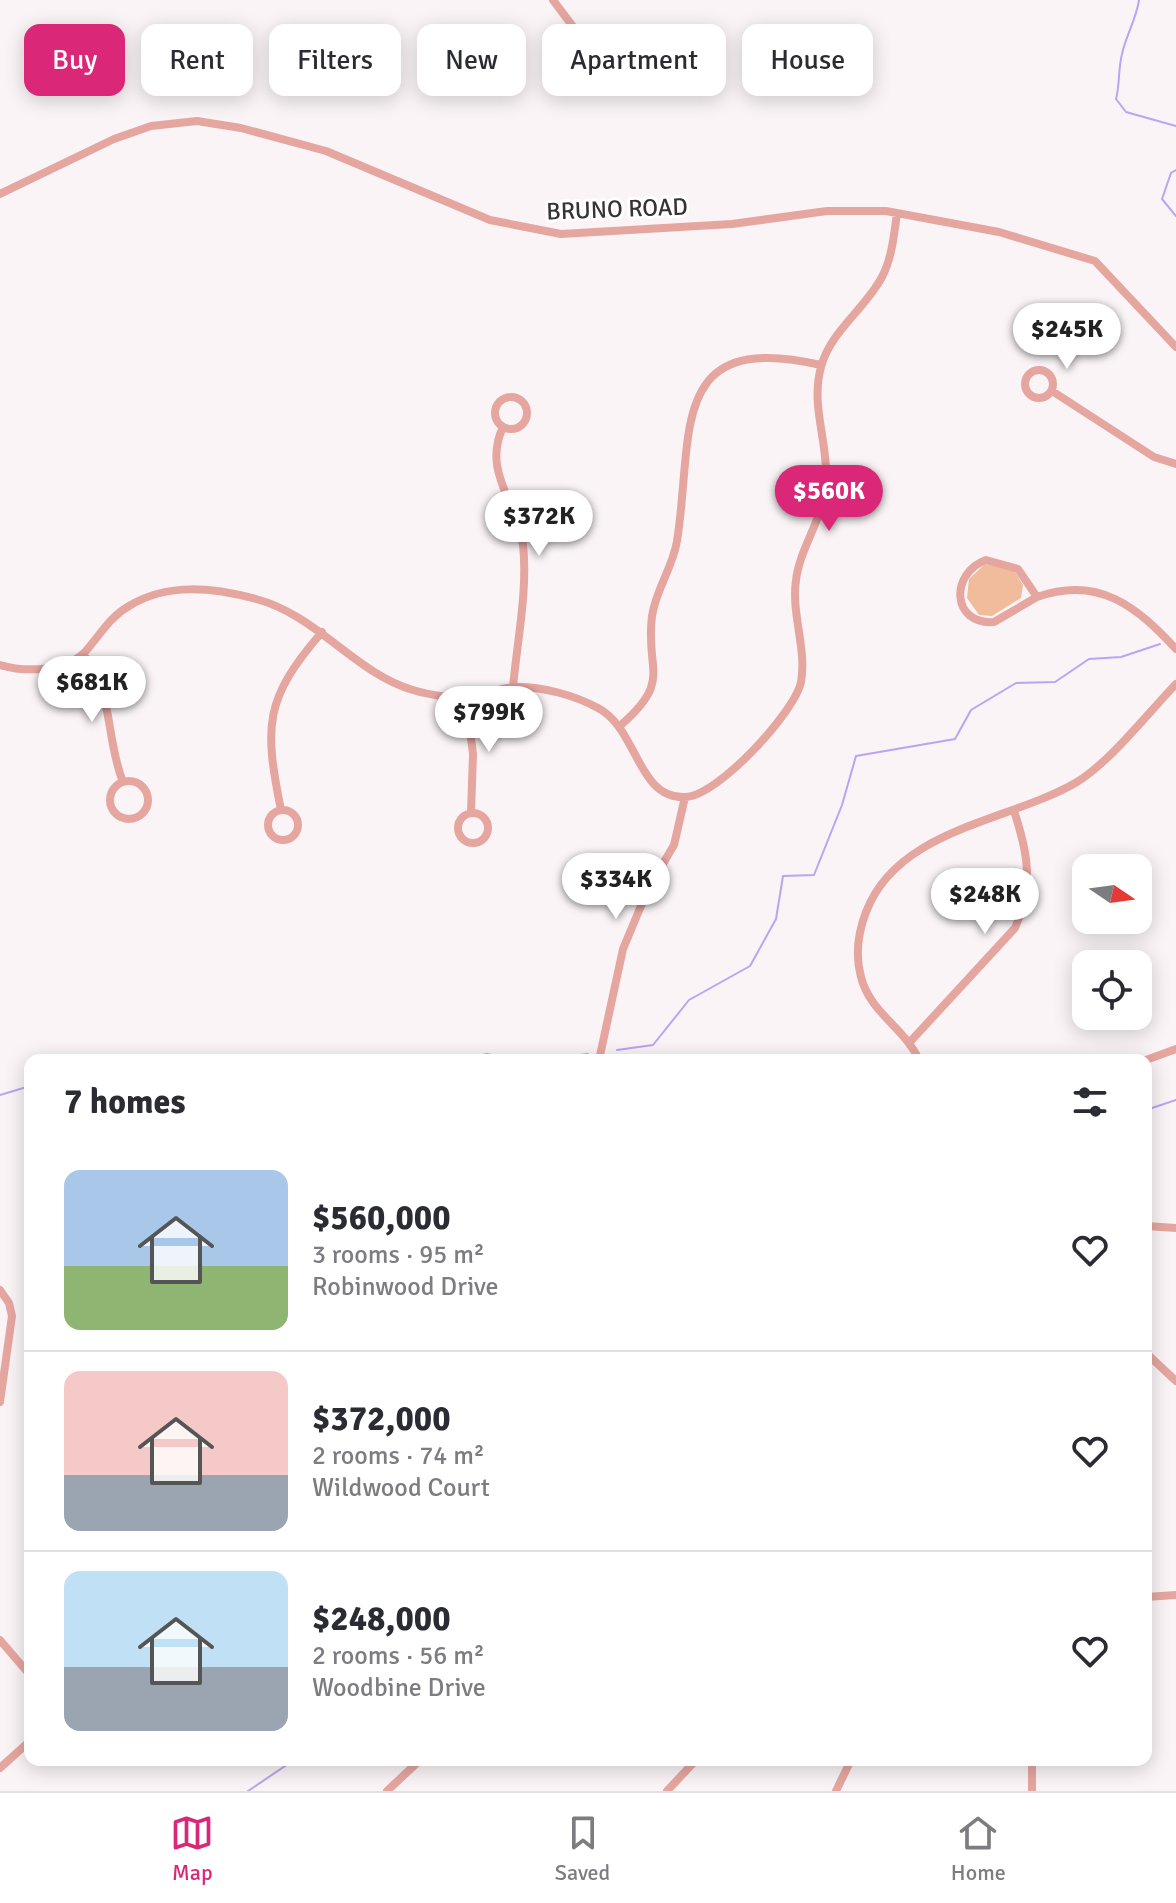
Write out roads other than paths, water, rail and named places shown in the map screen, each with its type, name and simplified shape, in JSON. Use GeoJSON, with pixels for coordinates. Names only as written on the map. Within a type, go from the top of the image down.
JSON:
{"type":"FeatureCollection","features":[{"type":"Feature","properties":{"kind":"street"},"geometry":{"type":"LineString","coordinates":[[553,0],[571,24]]}},
{"type":"Feature","properties":{"kind":"street","name":"BRUNO ROAD"},"geometry":{"type":"LineString","coordinates":[[0,194],[114,139],[151,126],[197,121],[326,151],[490,220],[538,232],[561,234],[732,224],[860,209],[999,232],[1095,261],[1176,347]]}},
{"type":"Feature","properties":{"kind":"street"},"geometry":{"type":"LineString","coordinates":[[0,665],[34,670],[83,654],[102,629],[128,606],[173,590],[218,590],[262,600],[322,632],[391,681],[415,691],[466,698],[513,687],[578,698],[602,709],[621,725],[651,782],[685,797],[710,788],[735,768],[797,695],[802,662],[794,598],[796,578],[820,513],[826,484],[817,395],[821,365],[831,345],[883,276],[890,256],[897,213]]}},
{"type":"Feature","properties":{"kind":"street"},"geometry":{"type":"LineString","coordinates":[[621,725],[650,696],[654,684],[650,628],[653,609],[677,544],[683,461],[697,398],[719,369],[739,361],[781,358],[821,365]]}},
{"type":"Feature","properties":{"kind":"street"},"geometry":{"type":"LineString","coordinates":[[1052,391],[1154,457],[1176,464]]}},
{"type":"Feature","properties":{"kind":"street"},"geometry":{"type":"LineString","coordinates":[[508,397],[522,401],[527,408],[526,421],[515,429],[503,427],[495,415],[500,402],[508,397]]}},
{"type":"Feature","properties":{"kind":"street"},"geometry":{"type":"LineString","coordinates":[[503,427],[495,443],[495,462],[520,533],[524,564],[513,687]]}},
{"type":"Feature","properties":{"kind":"street"},"geometry":{"type":"LineString","coordinates":[[1037,597],[1018,569],[999,561],[986,560],[970,568],[961,588],[964,612],[985,623],[1001,620],[1037,597],[1070,591],[1114,598],[1146,617],[1176,649]]}},
{"type":"Feature","properties":{"kind":"street"},"geometry":{"type":"LineString","coordinates":[[281,810],[272,768],[271,719],[286,682],[322,632]]}},
{"type":"Feature","properties":{"kind":"street"},"geometry":{"type":"LineString","coordinates":[[83,654],[102,682],[112,756],[123,782]]}},
{"type":"Feature","properties":{"kind":"street"},"geometry":{"type":"LineString","coordinates":[[915,1054],[870,999],[860,975],[858,941],[869,903],[891,873],[922,849],[1079,781],[1176,684]]}},
{"type":"Feature","properties":{"kind":"street"},"geometry":{"type":"LineString","coordinates":[[466,698],[473,754],[471,812]]}},
{"type":"Feature","properties":{"kind":"street"},"geometry":{"type":"LineString","coordinates":[[123,782],[137,783],[146,792],[147,806],[138,817],[125,819],[112,808],[113,791],[123,782]]}},
{"type":"Feature","properties":{"kind":"street"},"geometry":{"type":"LineString","coordinates":[[600,1054],[623,949],[648,889],[674,845],[685,797]]}},
{"type":"Feature","properties":{"kind":"street"},"geometry":{"type":"LineString","coordinates":[[909,1043],[1015,928],[1023,909],[1029,872],[1028,853],[1014,811]]}},
{"type":"Feature","properties":{"kind":"street"},"geometry":{"type":"LineString","coordinates":[[1152,1058],[1176,1049]]}},
{"type":"Feature","properties":{"kind":"street"},"geometry":{"type":"LineString","coordinates":[[1152,1226],[1176,1228]]}},
{"type":"Feature","properties":{"kind":"street"},"geometry":{"type":"LineString","coordinates":[[0,1290],[9,1303],[12,1316],[0,1402]]}},
{"type":"Feature","properties":{"kind":"street"},"geometry":{"type":"LineString","coordinates":[[1152,1359],[1176,1381]]}},
{"type":"Feature","properties":{"kind":"street"},"geometry":{"type":"LineString","coordinates":[[1152,1597],[1176,1595]]}},
{"type":"Feature","properties":{"kind":"street"},"geometry":{"type":"LineString","coordinates":[[0,1640],[24,1668]]}},
{"type":"Feature","properties":{"kind":"street"},"geometry":{"type":"LineString","coordinates":[[0,1768],[24,1746]]}},
{"type":"Feature","properties":{"kind":"street"},"geometry":{"type":"LineString","coordinates":[[387,1791],[398,1787],[415,1766]]}},
{"type":"Feature","properties":{"kind":"street"},"geometry":{"type":"LineString","coordinates":[[667,1791],[690,1766]]}},
{"type":"Feature","properties":{"kind":"street"},"geometry":{"type":"LineString","coordinates":[[836,1791],[848,1766]]}},
{"type":"Feature","properties":{"kind":"street"},"geometry":{"type":"LineString","coordinates":[[1032,1766],[1032,1791]]}},
{"type":"Feature","properties":{"kind":"waterway"},"geometry":{"type":"LineString","coordinates":[[1139,0],[1122,54],[1116,99],[1126,112],[1176,126]]}},
{"type":"Feature","properties":{"kind":"waterway"},"geometry":{"type":"LineString","coordinates":[[1176,170],[1171,173],[1162,199],[1176,216]]}},
{"type":"Feature","properties":{"kind":"waterway"},"geometry":{"type":"LineString","coordinates":[[617,1050],[653,1045],[689,1000],[750,966],[776,919],[783,876],[814,875],[842,805],[856,756],[955,739],[971,710],[1016,683],[1055,682],[1089,659],[1121,657],[1160,644]]}},
{"type":"Feature","properties":{"kind":"waterway"},"geometry":{"type":"LineString","coordinates":[[0,1095],[24,1088]]}},
{"type":"Feature","properties":{"kind":"waterway"},"geometry":{"type":"LineString","coordinates":[[1152,1108],[1176,1100]]}},
{"type":"Feature","properties":{"kind":"waterway"},"geometry":{"type":"LineString","coordinates":[[248,1791],[285,1766]]}}]}
